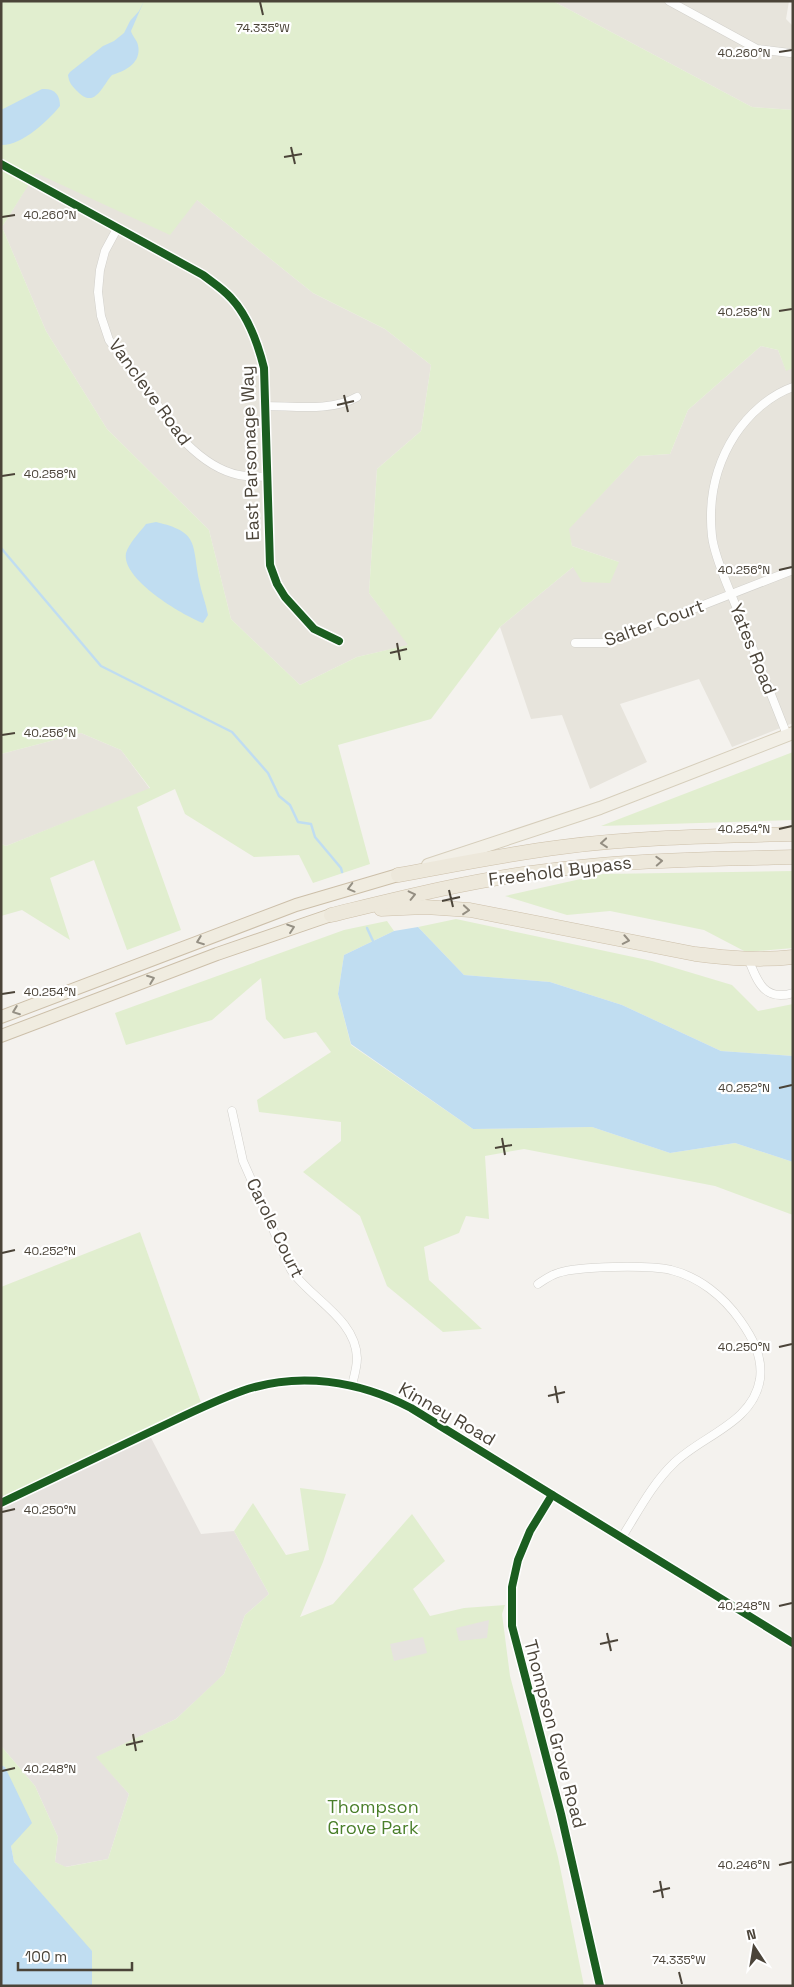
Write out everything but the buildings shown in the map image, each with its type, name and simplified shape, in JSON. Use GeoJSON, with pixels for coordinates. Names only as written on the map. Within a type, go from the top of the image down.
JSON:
{"type":"FeatureCollection","features":[{"type":"Feature","properties":{"kind":"highway","name":"Freehold Bypass"},"geometry":{"type":"LineString","coordinates":[[398,875],[506,855],[603,842],[793,834]]}},
{"type":"Feature","properties":{"kind":"highway","name":"Freehold Bypass"},"geometry":{"type":"LineString","coordinates":[[331,916],[437,889],[532,872],[620,863],[793,857]]}},
{"type":"Feature","properties":{"kind":"highway"},"geometry":{"type":"LineString","coordinates":[[1,1017],[246,923],[342,890],[398,875]]}},
{"type":"Feature","properties":{"kind":"highway"},"geometry":{"type":"LineString","coordinates":[[1,1036],[217,954],[331,916],[392,908],[425,907],[470,910],[696,954],[748,958],[793,957]]}},
{"type":"Feature","properties":{"kind":"main road"},"geometry":{"type":"LineString","coordinates":[[398,875],[600,808],[790,734]]}},
{"type":"Feature","properties":{"kind":"street"},"geometry":{"type":"LineString","coordinates":[[669,1],[757,49],[790,53]]}},
{"type":"Feature","properties":{"kind":"street","name":"East Parsonage Way"},"geometry":{"type":"LineString","coordinates":[[1,164],[203,275],[231,298],[242,313],[259,348],[264,368],[270,565],[277,584],[285,596],[314,630],[339,641]]}},
{"type":"Feature","properties":{"kind":"street","name":"Vancleve Road"},"geometry":{"type":"LineString","coordinates":[[118,227],[105,251],[100,270],[98,292],[101,316],[109,340],[186,443],[198,456],[240,476],[267,477]]}},
{"type":"Feature","properties":{"kind":"street","name":"Yates Road"},"geometry":{"type":"LineString","coordinates":[[790,734],[731,594],[712,538],[711,502],[715,478],[726,450],[742,424],[762,405],[782,390],[793,387]]}},
{"type":"Feature","properties":{"kind":"street"},"geometry":{"type":"LineString","coordinates":[[265,406],[335,406],[347,403],[357,397]]}},
{"type":"Feature","properties":{"kind":"street","name":"Salter Court"},"geometry":{"type":"LineString","coordinates":[[575,643],[606,643],[793,570]]}},
{"type":"Feature","properties":{"kind":"street"},"geometry":{"type":"LineString","coordinates":[[748,958],[756,978],[771,995],[784,996],[793,993]]}},
{"type":"Feature","properties":{"kind":"street","name":"Carole Court"},"geometry":{"type":"LineString","coordinates":[[232,1111],[243,1161],[291,1270],[298,1281],[345,1326],[352,1336],[357,1361],[352,1385]]}},
{"type":"Feature","properties":{"kind":"street"},"geometry":{"type":"LineString","coordinates":[[538,1284],[554,1274],[571,1270],[644,1267],[679,1272],[702,1283],[724,1301],[744,1325],[758,1352],[761,1368],[759,1386],[754,1399],[747,1409],[732,1422],[686,1453],[672,1466],[655,1486],[622,1537]]}},
{"type":"Feature","properties":{"kind":"street","name":"Kinney Road"},"geometry":{"type":"LineString","coordinates":[[1,1503],[244,1390],[277,1382],[294,1381],[352,1385],[382,1394],[411,1408],[793,1643]]}},
{"type":"Feature","properties":{"kind":"street","name":"Thompson Grove Road"},"geometry":{"type":"LineString","coordinates":[[552,1495],[530,1531],[516,1566],[512,1587],[512,1626],[561,1814],[600,1986]]}},
{"type":"Feature","properties":{"kind":"shaded area"},"geometry":{"type":"Polygon","coordinates":[[[553,1],[789,1],[786,19],[793,26],[793,110],[752,107],[553,1]]]}},
{"type":"Feature","properties":{"kind":"shaded area"},"geometry":{"type":"Polygon","coordinates":[[[36,172],[98,200],[197,200],[313,293],[385,329],[431,365],[421,431],[377,469],[369,593],[409,645],[357,657],[300,685],[231,619],[209,530],[107,429],[46,331],[2,227],[36,172]]]}},
{"type":"Feature","properties":{"kind":"shaded area"},"geometry":{"type":"Polygon","coordinates":[[[761,346],[778,350],[786,370],[793,368],[793,723],[732,747],[699,679],[620,704],[647,762],[590,789],[562,715],[531,719],[500,627],[573,567],[619,562],[572,546],[568,529],[638,456],[670,454],[688,410],[761,346]]]}},
{"type":"Feature","properties":{"kind":"shaded area"},"geometry":{"type":"Polygon","coordinates":[[[81,733],[121,750],[150,789],[6,846],[1,844],[1,754],[81,733]]]}},
{"type":"Feature","properties":{"kind":"shaded area"},"geometry":{"type":"Polygon","coordinates":[[[149,1434],[201,1534],[234,1531],[269,1594],[245,1615],[224,1674],[217,1681],[176,1719],[97,1757],[129,1794],[108,1859],[65,1867],[55,1862],[58,1837],[35,1786],[1,1746],[1,1503],[149,1434]]]}},
{"type":"Feature","properties":{"kind":"shaded area"},"geometry":{"type":"Polygon","coordinates":[[[489,1620],[487,1638],[459,1641],[456,1628],[489,1620]]]}},
{"type":"Feature","properties":{"kind":"shaded area"},"geometry":{"type":"Polygon","coordinates":[[[423,1637],[427,1653],[394,1661],[390,1644],[423,1637]]]}},
{"type":"Feature","properties":{"kind":"green space"},"geometry":{"type":"Polygon","coordinates":[[[1,1],[553,1],[752,107],[793,110],[793,368],[786,371],[778,350],[761,346],[688,410],[670,454],[638,456],[569,529],[572,546],[619,562],[610,583],[582,582],[573,567],[500,627],[431,719],[338,745],[370,864],[313,883],[299,855],[254,857],[185,814],[175,789],[137,807],[181,930],[127,950],[94,860],[50,878],[70,940],[22,910],[1,916],[1,844],[6,846],[150,788],[121,750],[81,733],[1,754],[1,1]],[[36,173],[2,227],[46,331],[107,429],[209,530],[231,619],[300,685],[357,657],[408,645],[369,593],[377,469],[421,431],[431,365],[385,329],[313,293],[197,200],[170,235],[36,173]]]}},
{"type":"Feature","properties":{"kind":"green space"},"geometry":{"type":"Polygon","coordinates":[[[793,752],[793,820],[601,826],[793,752]]]}},
{"type":"Feature","properties":{"kind":"green space"},"geometry":{"type":"Polygon","coordinates":[[[793,871],[793,948],[746,952],[704,930],[610,911],[567,915],[505,896],[603,874],[793,871]]]}},
{"type":"Feature","properties":{"kind":"green space"},"geometry":{"type":"Polygon","coordinates":[[[456,919],[652,961],[732,985],[758,1011],[793,1004],[793,1056],[721,1051],[622,1005],[550,982],[464,975],[418,927],[456,919]]]}},
{"type":"Feature","properties":{"kind":"green space"},"geometry":{"type":"Polygon","coordinates":[[[387,921],[394,931],[344,955],[338,994],[351,1045],[473,1129],[592,1127],[670,1153],[735,1143],[793,1162],[793,1215],[715,1186],[524,1149],[485,1156],[489,1219],[466,1216],[459,1233],[424,1247],[429,1280],[482,1329],[443,1332],[387,1286],[360,1216],[303,1172],[341,1141],[341,1122],[259,1112],[257,1100],[331,1052],[316,1032],[284,1039],[266,1019],[261,978],[212,1020],[126,1045],[115,1013],[344,930],[387,921]]]}},
{"type":"Feature","properties":{"kind":"green space"},"geometry":{"type":"Polygon","coordinates":[[[140,1232],[203,1408],[1,1503],[1,1287],[140,1232]]]}},
{"type":"Feature","properties":{"kind":"green space","name":"Thompson Grove Park"},"geometry":{"type":"Polygon","coordinates":[[[300,1488],[346,1494],[323,1562],[300,1617],[333,1604],[412,1514],[445,1561],[413,1589],[430,1616],[464,1608],[505,1605],[502,1614],[510,1676],[558,1857],[584,1986],[92,1986],[91,1951],[14,1862],[5,1767],[1,1765],[1,1746],[35,1786],[58,1837],[55,1862],[66,1867],[108,1859],[129,1794],[96,1757],[176,1719],[224,1674],[245,1615],[269,1594],[234,1531],[253,1503],[286,1555],[309,1550],[300,1488]]]}},
{"type":"Feature","properties":{"kind":"water"},"geometry":{"type":"Polygon","coordinates":[[[144,1],[131,31],[137,41],[139,51],[135,61],[127,68],[112,75],[98,94],[89,98],[83,96],[72,86],[68,75],[103,46],[114,41],[124,33],[144,1]]]}},
{"type":"Feature","properties":{"kind":"water"},"geometry":{"type":"Polygon","coordinates":[[[42,89],[56,93],[60,106],[34,132],[17,141],[1,145],[1,110],[42,89]]]}},
{"type":"Feature","properties":{"kind":"water"},"geometry":{"type":"Polygon","coordinates":[[[156,522],[180,530],[191,541],[208,615],[203,623],[181,612],[155,595],[133,574],[127,563],[127,549],[146,524],[156,522]]]}},
{"type":"Feature","properties":{"kind":"water"},"geometry":{"type":"Polygon","coordinates":[[[418,927],[464,975],[550,982],[622,1005],[721,1051],[793,1056],[793,1162],[735,1143],[670,1153],[592,1127],[473,1129],[351,1044],[338,994],[344,955],[394,931],[418,927]]]}},
{"type":"Feature","properties":{"kind":"water"},"geometry":{"type":"Polygon","coordinates":[[[1,1765],[5,1767],[32,1823],[11,1846],[14,1862],[92,1951],[92,1986],[1,1986],[1,1765]]]}},
{"type":"Feature","properties":{"kind":"waterway"},"geometry":{"type":"LineString","coordinates":[[1,548],[101,666],[232,732],[268,773],[279,796],[290,805],[298,822],[311,824],[315,837],[341,868],[342,872]]}},
{"type":"Feature","properties":{"kind":"waterway"},"geometry":{"type":"LineString","coordinates":[[367,928],[373,941]]}},
{"type":"Feature","properties":{"kind":"cycle path"},"geometry":{"type":"LineString","coordinates":[[1,164],[203,275],[225,292],[237,305],[252,331],[264,368],[270,565],[277,584],[285,597],[314,629],[339,641]]}},
{"type":"Feature","properties":{"kind":"cycle path"},"geometry":{"type":"LineString","coordinates":[[1,1503],[197,1410],[242,1391],[285,1381],[307,1380],[350,1385],[371,1391],[411,1408],[793,1643]]}},
{"type":"Feature","properties":{"kind":"cycle path"},"geometry":{"type":"LineString","coordinates":[[552,1495],[530,1531],[518,1560],[512,1587],[512,1626],[561,1814],[600,1986]]}}]}
